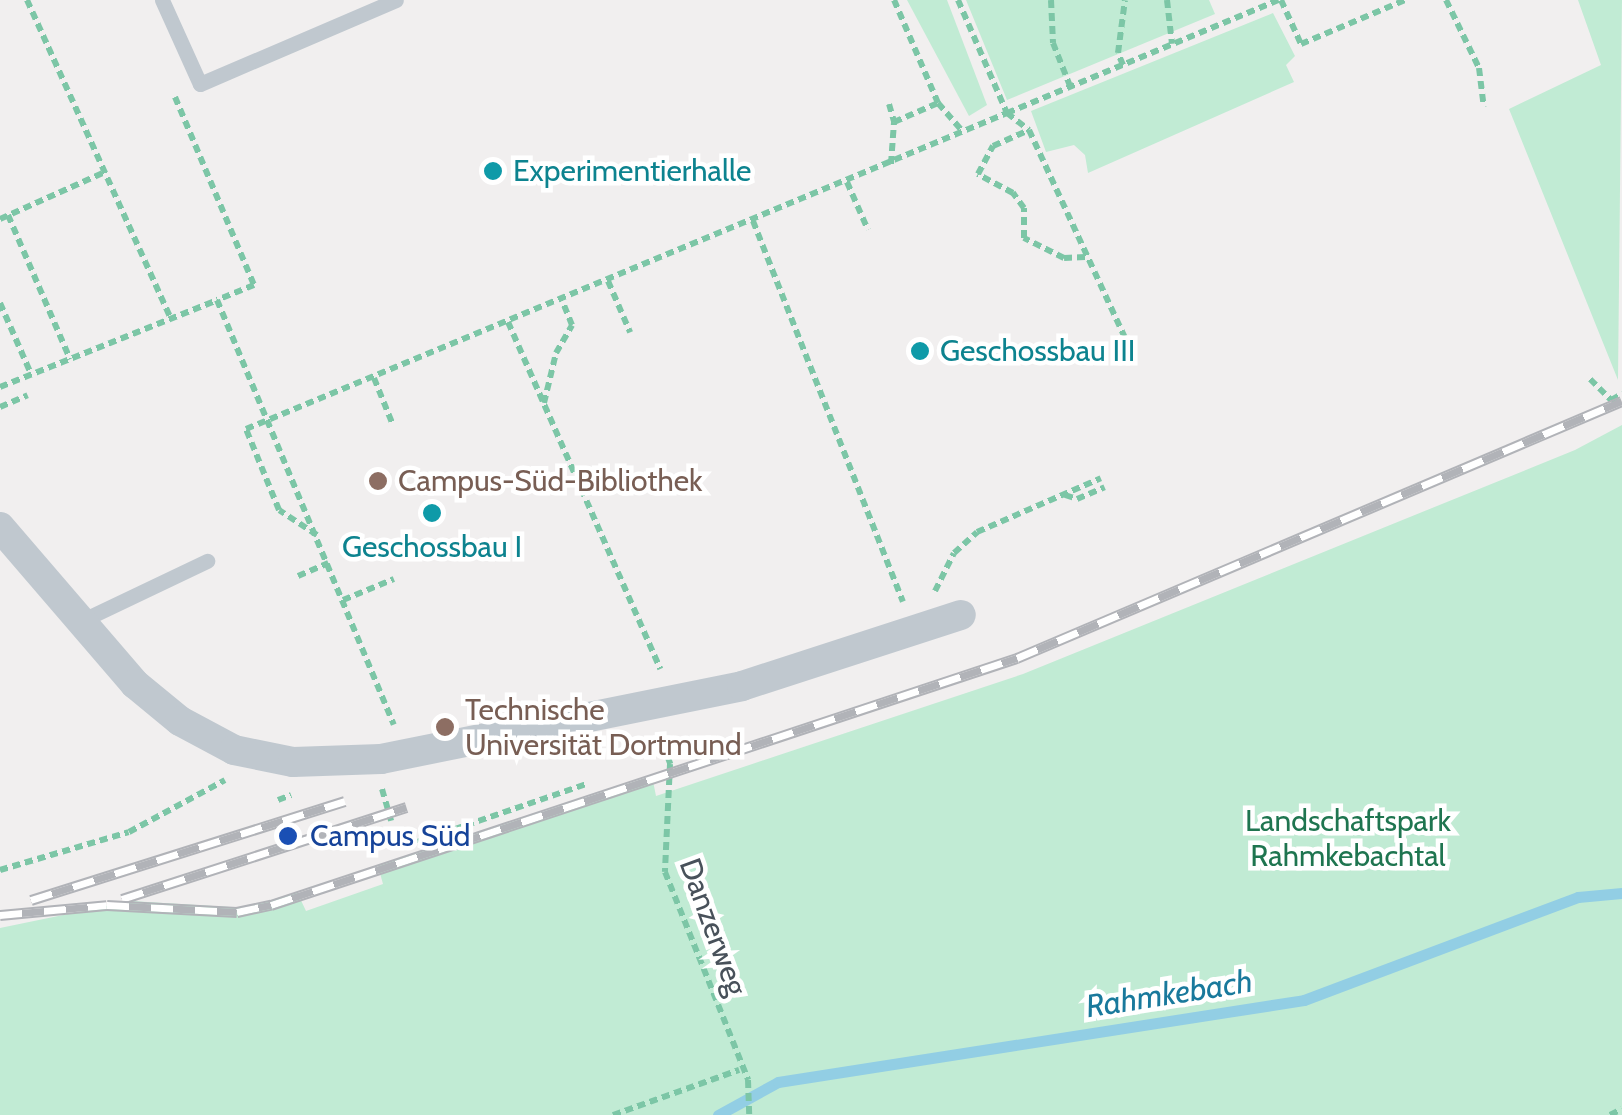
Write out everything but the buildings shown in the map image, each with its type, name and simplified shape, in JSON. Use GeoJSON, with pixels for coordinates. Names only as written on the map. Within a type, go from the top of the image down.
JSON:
{"type":"FeatureCollection","features":[{"type":"Feature","properties":{"kind":"street"},"geometry":{"type":"LineString","coordinates":[[0,528],[135,684],[180,721],[262,758],[346,765],[742,686],[912,624],[960,614]]}},
{"type":"Feature","properties":{"kind":"lane"},"geometry":{"type":"LineString","coordinates":[[162,0],[200,84],[396,0]]}},
{"type":"Feature","properties":{"kind":"lane"},"geometry":{"type":"LineString","coordinates":[[80,621],[207,561]]}},
{"type":"Feature","properties":{"kind":"path"},"geometry":{"type":"LineString","coordinates":[[26,0],[171,319]]}},
{"type":"Feature","properties":{"kind":"path"},"geometry":{"type":"LineString","coordinates":[[894,0],[938,103],[964,132]]}},
{"type":"Feature","properties":{"kind":"path"},"geometry":{"type":"LineString","coordinates":[[958,0],[1008,113],[1029,130],[1085,257],[1123,322],[1134,357]]}},
{"type":"Feature","properties":{"kind":"path"},"geometry":{"type":"LineString","coordinates":[[1050,0],[1053,43],[1070,86]]}},
{"type":"Feature","properties":{"kind":"path"},"geometry":{"type":"LineString","coordinates":[[1123,64],[1118,53],[1125,0]]}},
{"type":"Feature","properties":{"kind":"path"},"geometry":{"type":"LineString","coordinates":[[1167,0],[1172,44]]}},
{"type":"Feature","properties":{"kind":"path"},"geometry":{"type":"LineString","coordinates":[[317,535],[280,510],[246,429],[891,164],[1266,2],[1280,0],[1301,44],[1406,0]]}},
{"type":"Feature","properties":{"kind":"path"},"geometry":{"type":"LineString","coordinates":[[1446,0],[1479,68],[1484,107]]}},
{"type":"Feature","properties":{"kind":"path"},"geometry":{"type":"LineString","coordinates":[[0,387],[254,285],[172,90]]}},
{"type":"Feature","properties":{"kind":"path"},"geometry":{"type":"LineString","coordinates":[[894,122],[938,103]]}},
{"type":"Feature","properties":{"kind":"path"},"geometry":{"type":"LineString","coordinates":[[889,104],[894,122],[891,164]]}},
{"type":"Feature","properties":{"kind":"path"},"geometry":{"type":"LineString","coordinates":[[1029,130],[992,146],[978,174],[1013,193],[1024,208],[1024,238],[1034,248],[1085,257]]}},
{"type":"Feature","properties":{"kind":"path"},"geometry":{"type":"LineString","coordinates":[[70,359],[4,217],[105,172]]}},
{"type":"Feature","properties":{"kind":"path"},"geometry":{"type":"LineString","coordinates":[[847,182],[868,230]]}},
{"type":"Feature","properties":{"kind":"path"},"geometry":{"type":"LineString","coordinates":[[753,221],[912,624]]}},
{"type":"Feature","properties":{"kind":"path"},"geometry":{"type":"LineString","coordinates":[[608,281],[630,332]]}},
{"type":"Feature","properties":{"kind":"path"},"geometry":{"type":"LineString","coordinates":[[217,300],[395,729]]}},
{"type":"Feature","properties":{"kind":"path"},"geometry":{"type":"LineString","coordinates":[[544,404],[556,353],[572,325],[562,300]]}},
{"type":"Feature","properties":{"kind":"path"},"geometry":{"type":"LineString","coordinates":[[0,303],[31,374]]}},
{"type":"Feature","properties":{"kind":"path"},"geometry":{"type":"LineString","coordinates":[[508,322],[670,700]]}},
{"type":"Feature","properties":{"kind":"path"},"geometry":{"type":"LineString","coordinates":[[374,378],[394,424]]}},
{"type":"Feature","properties":{"kind":"path"},"geometry":{"type":"LineString","coordinates":[[1590,379],[1611,400],[1622,394]]}},
{"type":"Feature","properties":{"kind":"path"},"geometry":{"type":"LineString","coordinates":[[0,407],[28,396]]}},
{"type":"Feature","properties":{"kind":"path"},"geometry":{"type":"LineString","coordinates":[[912,624],[963,542],[1101,478]]}},
{"type":"Feature","properties":{"kind":"path"},"geometry":{"type":"LineString","coordinates":[[1064,494],[1077,499],[1105,487]]}},
{"type":"Feature","properties":{"kind":"path"},"geometry":{"type":"LineString","coordinates":[[298,576],[328,563]]}},
{"type":"Feature","properties":{"kind":"path"},"geometry":{"type":"LineString","coordinates":[[343,600],[394,579]]}},
{"type":"Feature","properties":{"kind":"path","name":"Danzerweg"},"geometry":{"type":"LineString","coordinates":[[648,746],[663,745],[670,764],[664,872],[739,1070],[748,1080],[750,1115]]}},
{"type":"Feature","properties":{"kind":"path"},"geometry":{"type":"LineString","coordinates":[[0,870],[129,832],[262,758]]}},
{"type":"Feature","properties":{"kind":"path"},"geometry":{"type":"LineString","coordinates":[[382,782],[391,821]]}},
{"type":"Feature","properties":{"kind":"path"},"geometry":{"type":"LineString","coordinates":[[417,842],[586,784]]}},
{"type":"Feature","properties":{"kind":"path"},"geometry":{"type":"LineString","coordinates":[[612,1115],[739,1070]]}},
{"type":"Feature","properties":{"kind":"path"},"geometry":{"type":"LineString","coordinates":[[1610,1115],[1622,1109]]}},
{"type":"Feature","properties":{"kind":"green space"},"geometry":{"type":"Polygon","coordinates":[[[907,0],[947,0],[987,105],[969,116],[907,0]]]}},
{"type":"Feature","properties":{"kind":"green space"},"geometry":{"type":"Polygon","coordinates":[[[966,0],[1209,0],[1215,14],[1007,100],[966,0]]]}},
{"type":"Feature","properties":{"kind":"green space"},"geometry":{"type":"Polygon","coordinates":[[[1578,0],[1622,0],[1618,380],[1509,109],[1601,65],[1578,0]]]}},
{"type":"Feature","properties":{"kind":"green space"},"geometry":{"type":"Polygon","coordinates":[[[1273,13],[1295,56],[1286,65],[1294,82],[1088,173],[1085,155],[1074,145],[1046,152],[1031,111],[1273,13]]]}},
{"type":"Feature","properties":{"kind":"green space","name":"Landschaftspark Rahmkebachtal"},"geometry":{"type":"Polygon","coordinates":[[[1622,425],[1622,1115],[0,1115],[0,928],[131,901],[246,908],[297,892],[306,911],[383,884],[378,866],[652,776],[656,796],[1023,674],[1575,450],[1622,425]]]}},
{"type":"Feature","properties":{"kind":"waterway","name":"Rahmkebach"},"geometry":{"type":"LineString","coordinates":[[718,1115],[778,1082],[1304,1000],[1578,897],[1622,893]]}},
{"type":"Feature","properties":{"kind":"railway"},"geometry":{"type":"LineString","coordinates":[[0,915],[107,905],[237,912],[271,905],[1017,658],[1622,401]]}},
{"type":"Feature","properties":{"kind":"railway"},"geometry":{"type":"LineString","coordinates":[[31,900],[345,801]]}},
{"type":"Feature","properties":{"kind":"railway"},"geometry":{"type":"LineString","coordinates":[[122,899],[406,807]]}},
{"type":"Feature","properties":{"kind":"place","name":"Experimentierhalle"},"geometry":{"type":"Point","coordinates":[493,171]}},
{"type":"Feature","properties":{"kind":"place","name":"Geschossbau III"},"geometry":{"type":"Point","coordinates":[920,351]}},
{"type":"Feature","properties":{"kind":"place","name":"Campus-Süd-Bibliothek"},"geometry":{"type":"Point","coordinates":[378,481]}},
{"type":"Feature","properties":{"kind":"place","name":"Geschossbau I"},"geometry":{"type":"Point","coordinates":[432,513]}},
{"type":"Feature","properties":{"kind":"place","name":"Technische Universität Dortmund"},"geometry":{"type":"Point","coordinates":[445,727]}},
{"type":"Feature","properties":{"kind":"place","name":"Campus Süd"},"geometry":{"type":"Point","coordinates":[288,836]}}]}
